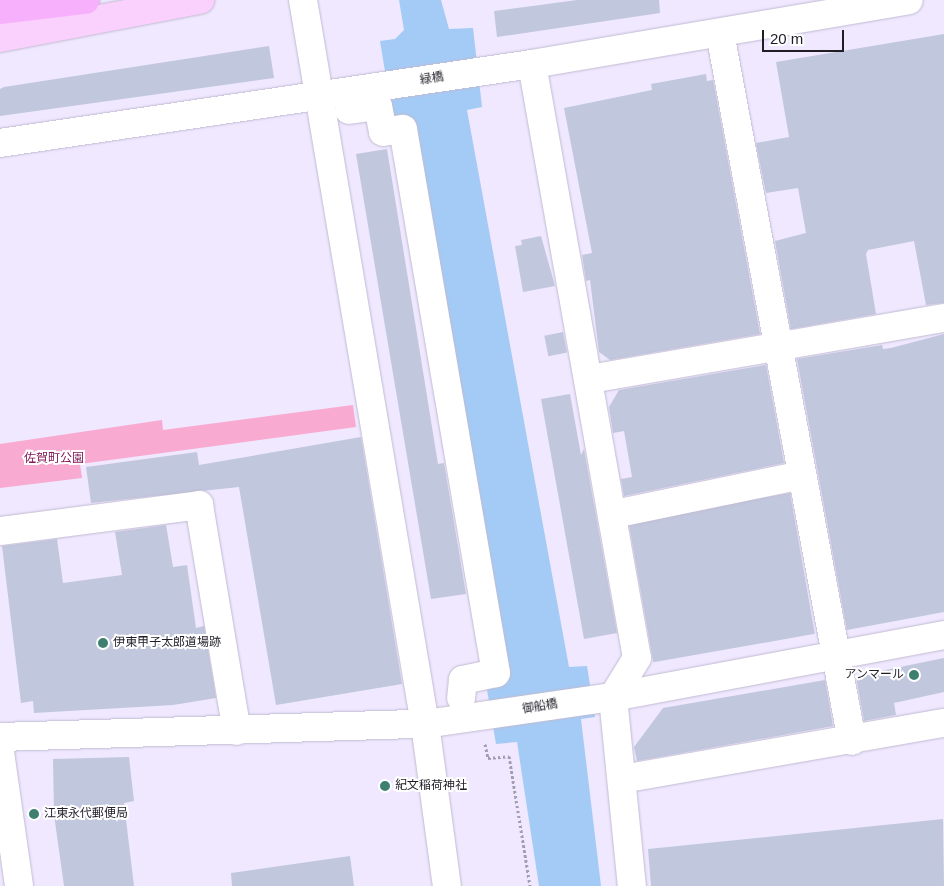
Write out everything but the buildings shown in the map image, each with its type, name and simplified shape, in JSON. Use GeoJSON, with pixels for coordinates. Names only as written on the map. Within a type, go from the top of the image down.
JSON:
{"type":"FeatureCollection","features":[{"type":"Feature","properties":{"kind":"highway"},"geometry":{"type":"LineString","coordinates":[[0,10],[86,0]]}},
{"type":"Feature","properties":{"kind":"main road"},"geometry":{"type":"LineString","coordinates":[[0,14],[86,0]]}},
{"type":"Feature","properties":{"kind":"main road"},"geometry":{"type":"LineString","coordinates":[[0,38],[200,0]]}},
{"type":"Feature","properties":{"kind":"street"},"geometry":{"type":"LineString","coordinates":[[303,0],[426,724],[446,886]]}},
{"type":"Feature","properties":{"kind":"street","name":"緑橋"},"geometry":{"type":"LineString","coordinates":[[0,143],[321,97],[532,64],[909,0]]}},
{"type":"Feature","properties":{"kind":"street"},"geometry":{"type":"LineString","coordinates":[[720,33],[852,740]]}},
{"type":"Feature","properties":{"kind":"street"},"geometry":{"type":"LineString","coordinates":[[532,64],[614,514],[637,658],[602,698],[622,779],[632,886]]}},
{"type":"Feature","properties":{"kind":"street"},"geometry":{"type":"LineString","coordinates":[[349,110],[378,106],[383,132],[403,129],[496,673],[463,680],[461,698]]}},
{"type":"Feature","properties":{"kind":"street"},"geometry":{"type":"LineString","coordinates":[[590,379],[944,318]]}},
{"type":"Feature","properties":{"kind":"street"},"geometry":{"type":"LineString","coordinates":[[614,514],[802,475]]}},
{"type":"Feature","properties":{"kind":"street"},"geometry":{"type":"LineString","coordinates":[[0,531],[199,505],[237,732]]}},
{"type":"Feature","properties":{"kind":"street","name":"御船橋"},"geometry":{"type":"LineString","coordinates":[[0,737],[237,732],[426,724],[486,728],[602,698],[836,653],[944,635]]}},
{"type":"Feature","properties":{"kind":"street"},"geometry":{"type":"LineString","coordinates":[[622,779],[944,723]]}},
{"type":"Feature","properties":{"kind":"street"},"geometry":{"type":"LineString","coordinates":[[0,752],[19,886]]}},
{"type":"Feature","properties":{"kind":"path"},"geometry":{"type":"LineString","coordinates":[[486,728],[488,758],[509,756],[530,886]]}},
{"type":"Feature","properties":{"kind":"green space","name":"佐賀町公園"},"geometry":{"type":"Polygon","coordinates":[[[353,405],[356,427],[80,464],[82,478],[0,488],[0,444],[162,420],[163,430],[353,405]]]}},
{"type":"Feature","properties":{"kind":"water"},"geometry":{"type":"Polygon","coordinates":[[[399,0],[441,0],[449,29],[473,28],[482,107],[467,110],[569,667],[587,666],[595,717],[581,719],[601,886],[539,886],[517,742],[496,744],[380,41],[395,39],[404,30],[399,0]]]}},
{"type":"Feature","properties":{"kind":"place","name":"伊東甲子太郎道場跡"},"geometry":{"type":"Point","coordinates":[103,643]}},
{"type":"Feature","properties":{"kind":"place","name":"アンマール"},"geometry":{"type":"Point","coordinates":[914,675]}},
{"type":"Feature","properties":{"kind":"place","name":"紀文稲荷神社"},"geometry":{"type":"Point","coordinates":[385,786]}},
{"type":"Feature","properties":{"kind":"place","name":"江東永代郵便局"},"geometry":{"type":"Point","coordinates":[34,814]}}]}
